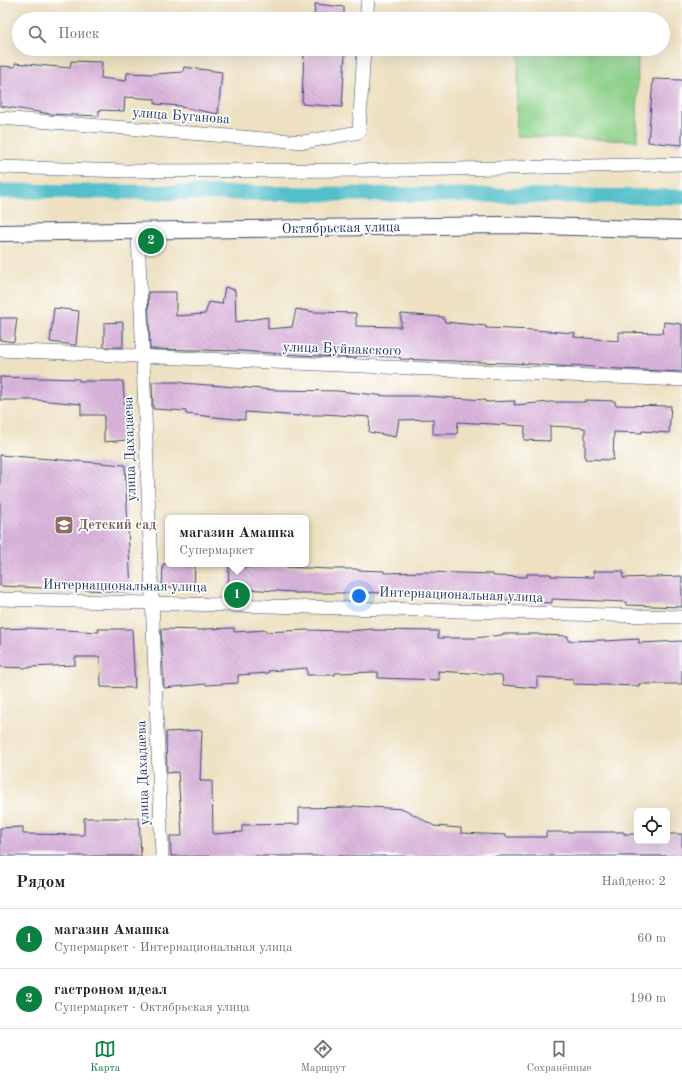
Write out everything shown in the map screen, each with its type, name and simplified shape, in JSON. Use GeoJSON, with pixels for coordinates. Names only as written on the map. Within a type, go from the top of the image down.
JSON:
{"type":"FeatureCollection","features":[{"type":"Feature","properties":{"kind":"street"},"geometry":{"type":"LineString","coordinates":[[367,12],[368,0]]}},
{"type":"Feature","properties":{"kind":"street","name":"улица Буганова"},"geometry":{"type":"LineString","coordinates":[[0,118],[304,142],[359,132],[364,56]]}},
{"type":"Feature","properties":{"kind":"street"},"geometry":{"type":"LineString","coordinates":[[0,167],[134,171],[398,170],[682,164]]}},
{"type":"Feature","properties":{"kind":"street","name":"Октябрьская улица"},"geometry":{"type":"LineString","coordinates":[[0,233],[138,232],[499,225],[682,230]]}},
{"type":"Feature","properties":{"kind":"street","name":"улица Дахадаева"},"geometry":{"type":"LineString","coordinates":[[138,232],[162,856]]}},
{"type":"Feature","properties":{"kind":"street","name":"улица Буйнакского"},"geometry":{"type":"LineString","coordinates":[[0,350],[682,380]]}},
{"type":"Feature","properties":{"kind":"street","name":"Интернациональная улица"},"geometry":{"type":"LineString","coordinates":[[0,598],[682,617]]}},
{"type":"Feature","properties":{"kind":"green space"},"geometry":{"type":"Polygon","coordinates":[[[519,56],[638,56],[637,141],[516,136],[519,56]]]}},
{"type":"Feature","properties":{"kind":"building"},"geometry":{"type":"Polygon","coordinates":[[[315,4],[344,7],[344,12],[314,12],[315,4]]]}},
{"type":"Feature","properties":{"kind":"building"},"geometry":{"type":"Polygon","coordinates":[[[304,56],[345,56],[342,107],[302,104],[304,56]]]}},
{"type":"Feature","properties":{"kind":"building"},"geometry":{"type":"Polygon","coordinates":[[[71,61],[102,62],[101,78],[126,81],[127,73],[155,74],[183,72],[184,67],[222,72],[218,114],[181,106],[155,104],[155,99],[125,97],[124,111],[99,110],[99,116],[51,114],[0,106],[0,66],[15,67],[15,63],[70,68],[71,61]]]}},
{"type":"Feature","properties":{"kind":"building"},"geometry":{"type":"Polygon","coordinates":[[[653,79],[682,80],[682,145],[648,142],[653,79]]]}},
{"type":"Feature","properties":{"kind":"building"},"geometry":{"type":"Polygon","coordinates":[[[225,287],[235,290],[236,322],[268,317],[268,329],[292,327],[296,309],[314,312],[356,313],[356,326],[401,327],[401,314],[443,317],[445,322],[486,326],[486,328],[575,333],[574,337],[619,341],[619,332],[663,333],[664,322],[682,324],[682,372],[572,365],[572,367],[400,359],[400,357],[356,356],[356,358],[240,351],[150,349],[148,292],[176,292],[176,316],[205,314],[209,302],[222,304],[225,287]]]}},
{"type":"Feature","properties":{"kind":"building"},"geometry":{"type":"Polygon","coordinates":[[[54,308],[79,311],[76,345],[50,342],[54,308]]]}},
{"type":"Feature","properties":{"kind":"building"},"geometry":{"type":"Polygon","coordinates":[[[0,318],[17,318],[14,342],[0,340],[0,318]]]}},
{"type":"Feature","properties":{"kind":"building"},"geometry":{"type":"Polygon","coordinates":[[[123,322],[123,347],[104,347],[104,323],[123,322]]]}},
{"type":"Feature","properties":{"kind":"building"},"geometry":{"type":"Polygon","coordinates":[[[0,377],[79,379],[79,381],[123,381],[127,440],[104,442],[104,415],[81,415],[81,404],[38,400],[0,400],[0,377]]]}},
{"type":"Feature","properties":{"kind":"building"},"geometry":{"type":"Polygon","coordinates":[[[152,382],[182,382],[276,390],[338,391],[387,396],[424,396],[485,400],[485,402],[515,401],[514,405],[551,402],[585,402],[585,400],[615,401],[615,405],[671,406],[669,433],[642,431],[642,433],[614,432],[613,460],[585,459],[585,428],[550,426],[550,441],[524,440],[525,426],[458,422],[457,434],[433,434],[433,419],[399,420],[396,437],[369,432],[370,417],[324,414],[300,416],[245,412],[245,420],[186,414],[186,411],[153,409],[152,382]]]}},
{"type":"Feature","properties":{"kind":"building","name":"Детский сад"},"geometry":{"type":"Polygon","coordinates":[[[0,455],[125,465],[131,592],[0,586],[0,455]]]}},
{"type":"Feature","properties":{"kind":"building"},"geometry":{"type":"Polygon","coordinates":[[[163,564],[165,564],[165,567],[195,567],[194,588],[162,587],[163,564]]]}},
{"type":"Feature","properties":{"kind":"building"},"geometry":{"type":"Polygon","coordinates":[[[229,567],[285,567],[357,569],[384,571],[384,573],[428,572],[493,574],[493,576],[527,577],[527,574],[551,574],[551,576],[594,577],[593,571],[623,571],[623,578],[682,576],[682,607],[626,605],[626,602],[552,599],[552,603],[383,592],[294,593],[228,588],[229,567]]]}},
{"type":"Feature","properties":{"kind":"building"},"geometry":{"type":"Polygon","coordinates":[[[30,628],[99,632],[98,629],[132,629],[135,688],[101,687],[100,657],[75,657],[75,665],[30,668],[0,667],[0,629],[30,628]]]}},
{"type":"Feature","properties":{"kind":"building"},"geometry":{"type":"Polygon","coordinates":[[[234,628],[234,632],[266,630],[266,632],[306,630],[347,631],[373,629],[438,631],[438,638],[475,638],[502,634],[539,634],[568,636],[568,641],[639,639],[639,643],[682,641],[682,684],[639,684],[639,686],[573,684],[573,679],[537,677],[537,688],[503,685],[502,675],[438,671],[439,680],[378,678],[378,672],[307,675],[307,668],[238,675],[238,683],[164,688],[161,629],[204,630],[234,628]]]}},
{"type":"Feature","properties":{"kind":"building"},"geometry":{"type":"Polygon","coordinates":[[[202,730],[200,781],[212,781],[213,834],[242,832],[242,825],[299,824],[299,808],[353,806],[404,809],[434,826],[461,828],[461,833],[506,835],[506,837],[546,837],[546,832],[624,832],[624,834],[634,834],[634,844],[670,844],[670,834],[682,834],[682,856],[171,856],[170,836],[182,836],[178,772],[167,773],[166,732],[202,730]]]}},
{"type":"Feature","properties":{"kind":"building"},"geometry":{"type":"Polygon","coordinates":[[[84,818],[139,818],[141,856],[0,856],[0,828],[23,827],[23,834],[84,835],[84,818]]]}},
{"type":"Feature","properties":{"kind":"waterway"},"geometry":{"type":"LineString","coordinates":[[0,191],[682,197]]}},
{"type":"Feature","properties":{"kind":"place","name":"гастроном идеал"},"geometry":{"type":"Point","coordinates":[151,241]}},
{"type":"Feature","properties":{"kind":"place","name":"Детский сад"},"geometry":{"type":"Point","coordinates":[64,525]}},
{"type":"Feature","properties":{"kind":"place","name":"магазин Амашка"},"geometry":{"type":"Point","coordinates":[237,595]}}]}
